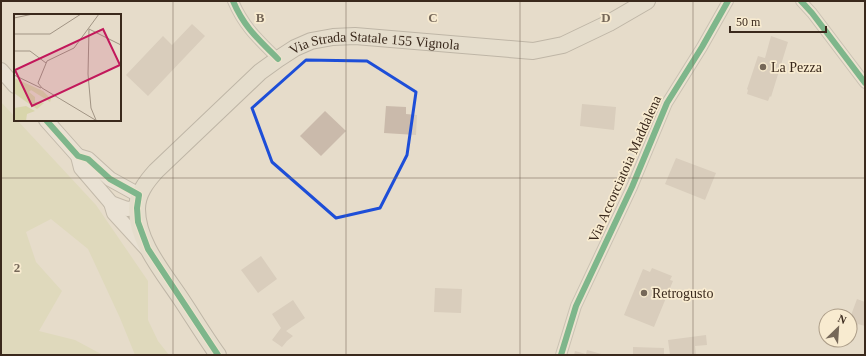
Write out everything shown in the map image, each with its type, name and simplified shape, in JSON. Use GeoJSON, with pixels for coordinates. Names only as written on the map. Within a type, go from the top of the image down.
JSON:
{"type":"FeatureCollection","features":[{"type":"Feature","properties":{"kind":"main road","name":"Via Strada Statale 155 Vignola"},"geometry":{"type":"LineString","coordinates":[[138,201],[146,182],[156,171],[260,72],[295,48],[311,41],[332,37],[355,36],[533,51],[563,45],[608,23],[646,1]]}},
{"type":"Feature","properties":{"kind":"main road"},"geometry":{"type":"LineString","coordinates":[[1,70],[14,85]]}},
{"type":"Feature","properties":{"kind":"main road"},"geometry":{"type":"LineString","coordinates":[[47,121],[78,156],[81,168],[111,203],[114,213],[148,249],[218,355]]}},
{"type":"Feature","properties":{"kind":"main road"},"geometry":{"type":"LineString","coordinates":[[78,156],[88,159],[110,180],[138,201]]}},
{"type":"Feature","properties":{"kind":"main road"},"geometry":{"type":"LineString","coordinates":[[111,203],[126,210],[138,201]]}},
{"type":"Feature","properties":{"kind":"main road"},"geometry":{"type":"LineString","coordinates":[[138,201],[138,222],[148,249]]}},
{"type":"Feature","properties":{"kind":"street"},"geometry":{"type":"LineString","coordinates":[[234,1],[240,17],[278,59]]}},
{"type":"Feature","properties":{"kind":"street","name":"Via Accorciatoia Maddalena"},"geometry":{"type":"LineString","coordinates":[[561,355],[576,306],[632,187],[667,103],[702,47],[728,1]]}},
{"type":"Feature","properties":{"kind":"street"},"geometry":{"type":"LineString","coordinates":[[801,1],[812,13],[865,83]]}},
{"type":"Feature","properties":{"kind":"highlighted area"},"geometry":{"type":"Polygon","coordinates":[[[306,60],[367,61],[416,92],[407,155],[380,208],[336,218],[272,162],[252,108],[306,60]]]}},
{"type":"Feature","properties":{"kind":"shaded area"},"geometry":{"type":"Polygon","coordinates":[[[1,102],[14,116],[14,121],[18,121],[96,205],[148,281],[148,320],[158,341],[169,355],[135,355],[120,318],[88,249],[51,219],[26,232],[36,262],[62,291],[39,331],[75,340],[103,355],[1,355],[1,102]]]}},
{"type":"Feature","properties":{"kind":"building"},"geometry":{"type":"Polygon","coordinates":[[[192,24],[205,36],[148,96],[126,75],[163,36],[172,45],[192,24]]]}},
{"type":"Feature","properties":{"kind":"building"},"geometry":{"type":"Polygon","coordinates":[[[771,36],[788,42],[771,97],[770,96],[768,101],[747,94],[747,89],[758,56],[765,58],[771,36]]]}},
{"type":"Feature","properties":{"kind":"building"},"geometry":{"type":"Polygon","coordinates":[[[582,104],[616,107],[614,130],[580,126],[582,104]]]}},
{"type":"Feature","properties":{"kind":"building"},"geometry":{"type":"Polygon","coordinates":[[[386,106],[406,107],[406,114],[417,115],[416,135],[384,133],[386,106]]]}},
{"type":"Feature","properties":{"kind":"building"},"geometry":{"type":"Polygon","coordinates":[[[325,111],[346,131],[321,156],[300,136],[325,111]]]}},
{"type":"Feature","properties":{"kind":"building"},"geometry":{"type":"Polygon","coordinates":[[[676,158],[716,173],[705,200],[665,184],[676,158]]]}},
{"type":"Feature","properties":{"kind":"building"},"geometry":{"type":"Polygon","coordinates":[[[261,256],[277,279],[258,293],[241,270],[261,256]]]}},
{"type":"Feature","properties":{"kind":"building"},"geometry":{"type":"Polygon","coordinates":[[[652,268],[672,276],[670,280],[673,281],[654,327],[624,315],[643,269],[650,272],[652,268]]]}},
{"type":"Feature","properties":{"kind":"building"},"geometry":{"type":"Polygon","coordinates":[[[435,288],[462,289],[461,313],[434,312],[435,288]]]}},
{"type":"Feature","properties":{"kind":"building"},"geometry":{"type":"Polygon","coordinates":[[[857,299],[865,302],[865,326],[858,324],[858,308],[854,308],[857,299]]]}},
{"type":"Feature","properties":{"kind":"building"},"geometry":{"type":"Polygon","coordinates":[[[293,300],[305,318],[286,331],[293,336],[282,347],[272,340],[281,328],[272,314],[293,300]]]}},
{"type":"Feature","properties":{"kind":"building"},"geometry":{"type":"Polygon","coordinates":[[[706,335],[707,345],[695,346],[696,355],[670,355],[668,340],[706,335]]]}},
{"type":"Feature","properties":{"kind":"building"},"geometry":{"type":"Polygon","coordinates":[[[633,347],[664,348],[664,355],[633,355],[633,347]]]}},
{"type":"Feature","properties":{"kind":"building"},"geometry":{"type":"Polygon","coordinates":[[[587,350],[605,355],[574,355],[575,351],[586,354],[587,350]]]}},
{"type":"Feature","properties":{"kind":"cycle path"},"geometry":{"type":"LineString","coordinates":[[233,1],[247,26],[278,59]]}},
{"type":"Feature","properties":{"kind":"cycle path"},"geometry":{"type":"LineString","coordinates":[[561,355],[576,306],[632,187],[667,103],[702,47],[728,1]]}},
{"type":"Feature","properties":{"kind":"cycle path"},"geometry":{"type":"LineString","coordinates":[[801,1],[812,13],[865,83]]}},
{"type":"Feature","properties":{"kind":"cycle path"},"geometry":{"type":"LineString","coordinates":[[47,121],[78,156],[88,159],[110,179],[139,195],[137,208],[138,222],[148,249],[218,355]]}},
{"type":"Feature","properties":{"kind":"place","name":"La Pezza"},"geometry":{"type":"Point","coordinates":[763,67]}},
{"type":"Feature","properties":{"kind":"place","name":"Retrogusto"},"geometry":{"type":"Point","coordinates":[644,293]}}]}
